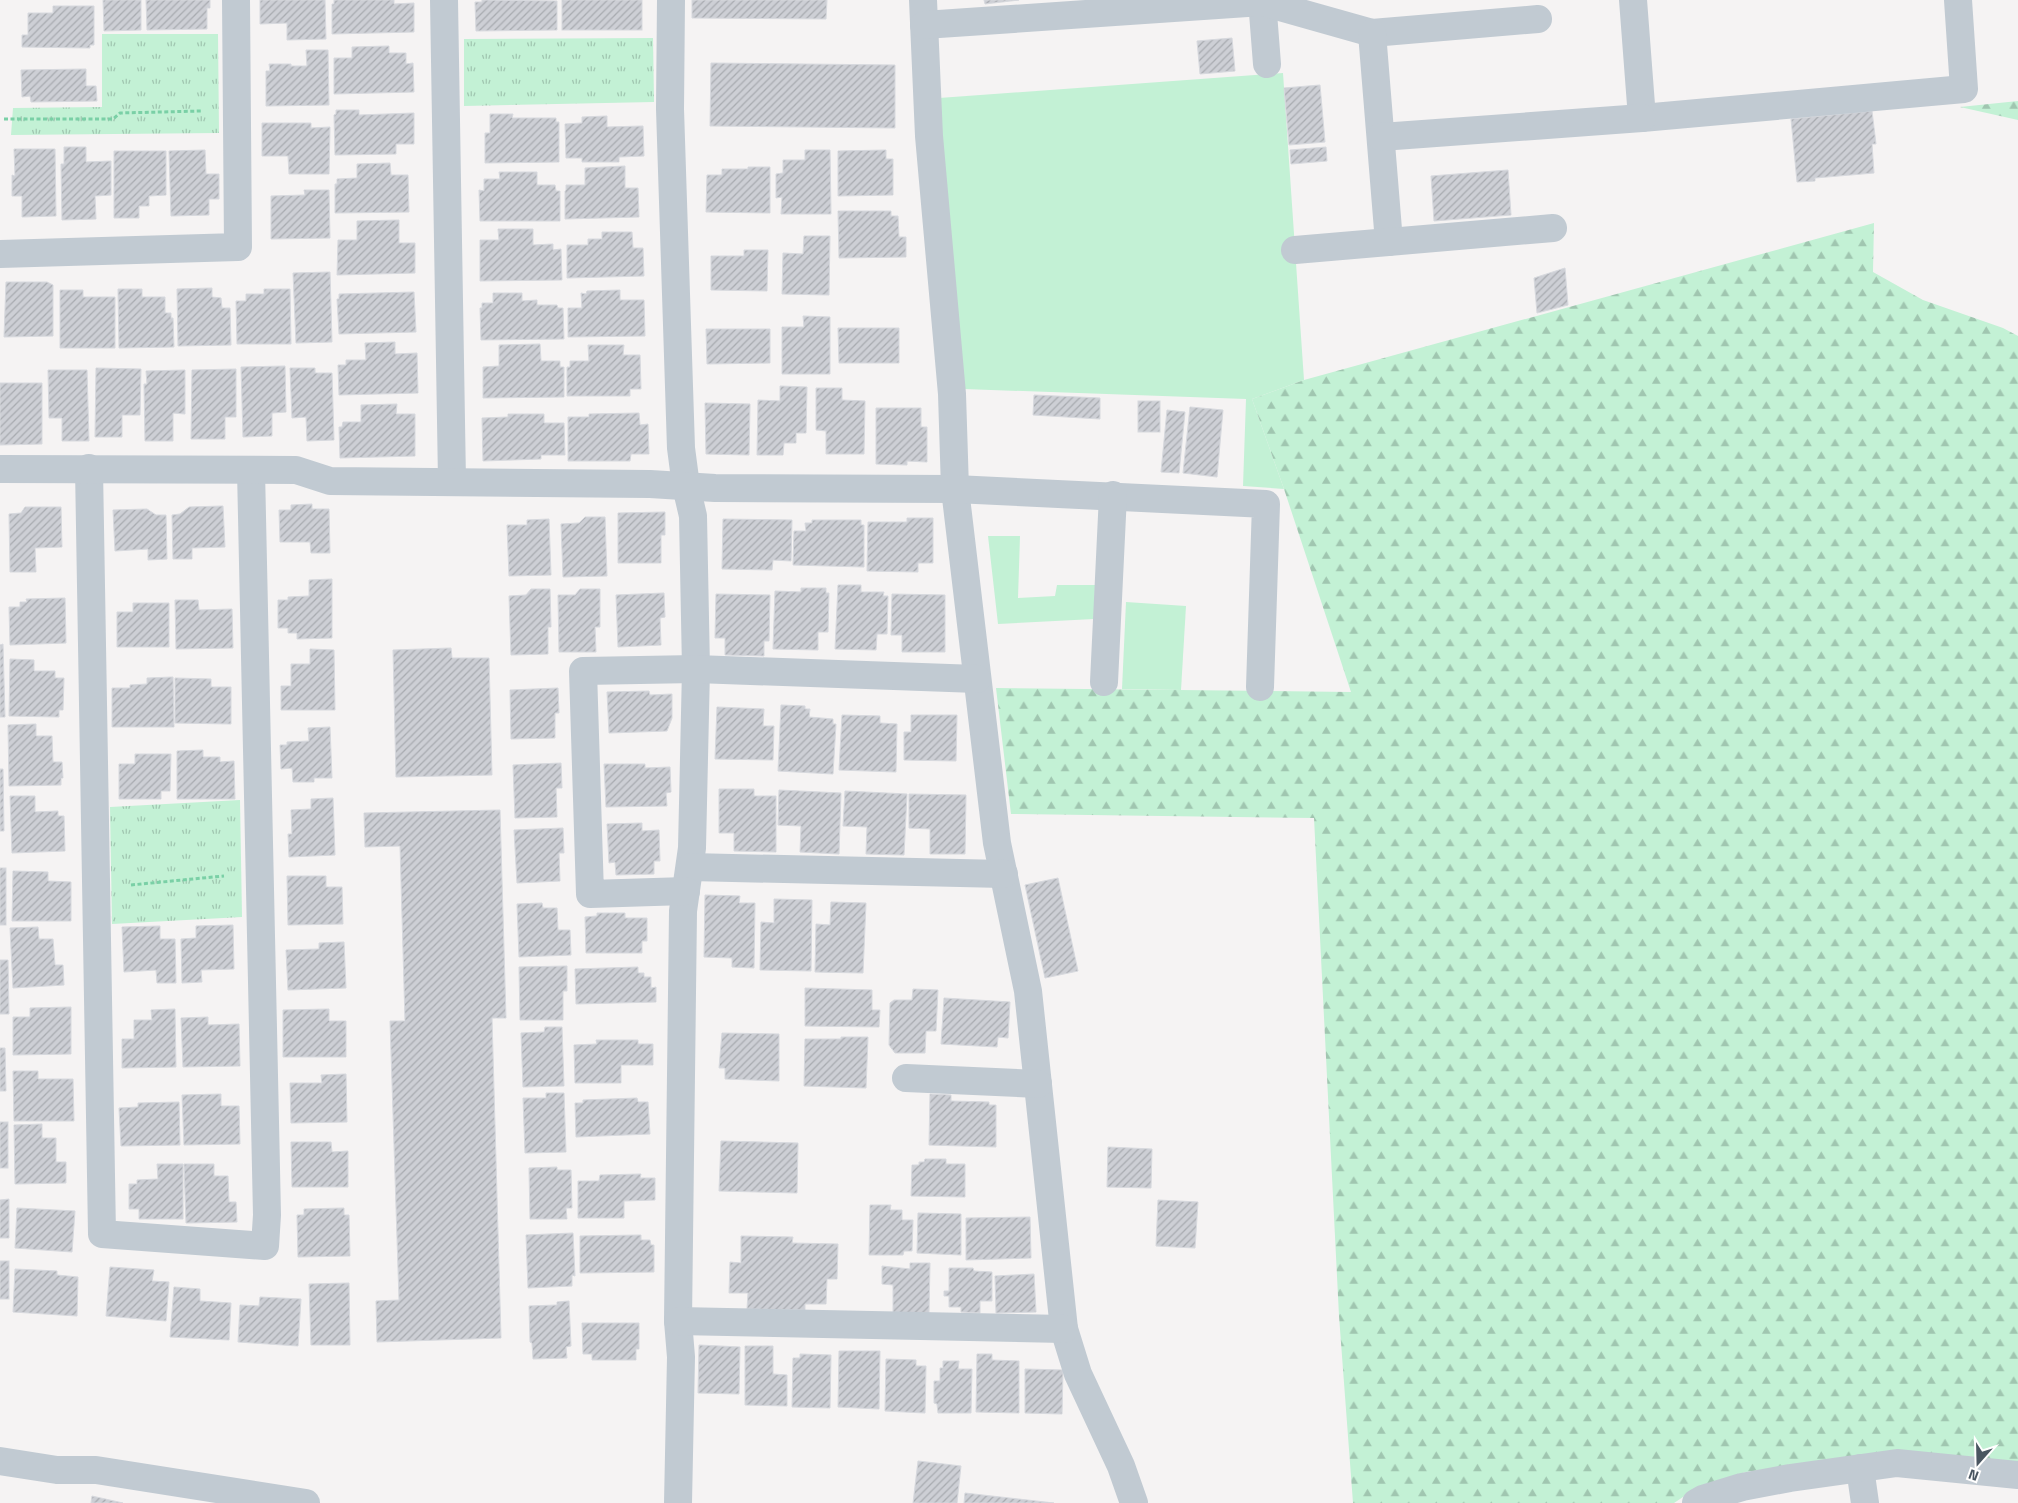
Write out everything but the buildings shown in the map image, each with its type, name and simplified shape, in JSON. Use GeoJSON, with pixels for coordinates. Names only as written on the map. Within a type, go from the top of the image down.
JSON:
{"type":"FeatureCollection","features":[{"type":"Feature","properties":{"kind":"street"},"geometry":{"type":"LineString","coordinates":[[0,254],[238,247],[236,0]]}},
{"type":"Feature","properties":{"kind":"street"},"geometry":{"type":"LineString","coordinates":[[444,0],[452,481]]}},
{"type":"Feature","properties":{"kind":"street"},"geometry":{"type":"LineString","coordinates":[[671,0],[670,109],[681,448],[686,486],[693,516],[696,669],[692,848],[683,911],[678,1321],[681,1357],[678,1503]]}},
{"type":"Feature","properties":{"kind":"street"},"geometry":{"type":"LineString","coordinates":[[1633,0],[1642,118]]}},
{"type":"Feature","properties":{"kind":"street"},"geometry":{"type":"LineString","coordinates":[[1381,137],[1642,118],[1964,89],[1958,0]]}},
{"type":"Feature","properties":{"kind":"street"},"geometry":{"type":"LineString","coordinates":[[1262,1],[1267,64]]}},
{"type":"Feature","properties":{"kind":"street"},"geometry":{"type":"LineString","coordinates":[[1134,1503],[1121,1466],[1078,1374],[1064,1329],[1028,991],[997,842],[955,489],[952,394],[929,136],[923,12],[1262,1],[1372,33],[1538,19]]}},
{"type":"Feature","properties":{"kind":"street"},"geometry":{"type":"LineString","coordinates":[[1372,33],[1389,242]]}},
{"type":"Feature","properties":{"kind":"street"},"geometry":{"type":"LineString","coordinates":[[1295,250],[1553,228]]}},
{"type":"Feature","properties":{"kind":"street"},"geometry":{"type":"LineString","coordinates":[[89,468],[102,1234],[265,1246],[268,1215],[251,470]]}},
{"type":"Feature","properties":{"kind":"street"},"geometry":{"type":"LineString","coordinates":[[0,469],[296,470],[330,481],[452,481],[715,488],[955,489],[1113,495],[1266,504],[1260,686]]}},
{"type":"Feature","properties":{"kind":"street"},"geometry":{"type":"LineString","coordinates":[[1104,682],[1113,495]]}},
{"type":"Feature","properties":{"kind":"street"},"geometry":{"type":"LineString","coordinates":[[977,679],[696,669],[583,671],[590,894],[688,879],[1004,874]]}},
{"type":"Feature","properties":{"kind":"street"},"geometry":{"type":"LineString","coordinates":[[906,1078],[1038,1084]]}},
{"type":"Feature","properties":{"kind":"street"},"geometry":{"type":"LineString","coordinates":[[678,1321],[1064,1329]]}},
{"type":"Feature","properties":{"kind":"street"},"geometry":{"type":"LineString","coordinates":[[0,1461],[57,1470],[96,1470],[206,1496],[306,1503]]}},
{"type":"Feature","properties":{"kind":"street"},"geometry":{"type":"LineString","coordinates":[[1696,1503],[1742,1487],[1896,1463],[2018,1475]]}},
{"type":"Feature","properties":{"kind":"street"},"geometry":{"type":"LineString","coordinates":[[1860,1468],[1865,1503]]}},
{"type":"Feature","properties":{"kind":"path"},"geometry":{"type":"LineString","coordinates":[[4,119],[112,119],[120,113],[201,112],[201,102]]}},
{"type":"Feature","properties":{"kind":"path"},"geometry":{"type":"LineString","coordinates":[[97,888],[260,873]]}},
{"type":"Feature","properties":{"kind":"green space"},"geometry":{"type":"Polygon","coordinates":[[[102,34],[218,34],[219,133],[11,135],[13,108],[102,107],[102,34]]]}},
{"type":"Feature","properties":{"kind":"green space"},"geometry":{"type":"Polygon","coordinates":[[[653,38],[654,102],[464,106],[464,39],[653,38]]]}},
{"type":"Feature","properties":{"kind":"green space"},"geometry":{"type":"Polygon","coordinates":[[[1283,73],[1304,380],[1252,399],[1284,489],[1243,486],[1246,399],[964,389],[939,98],[1283,73]]]}},
{"type":"Feature","properties":{"kind":"green space"},"geometry":{"type":"Polygon","coordinates":[[[2018,101],[2018,120],[1960,107],[2018,101]]]}},
{"type":"Feature","properties":{"kind":"green space"},"geometry":{"type":"Polygon","coordinates":[[[1874,223],[1873,272],[1923,300],[2003,328],[2018,336],[2018,1464],[1901,1450],[1746,1472],[1692,1491],[1674,1503],[1353,1503],[1339,1316],[1314,818],[1011,814],[996,688],[1351,692],[1284,489],[1252,399],[1304,380],[1874,223]]]}},
{"type":"Feature","properties":{"kind":"green space"},"geometry":{"type":"Polygon","coordinates":[[[988,536],[1020,536],[1018,598],[1055,596],[1057,585],[1095,585],[1094,619],[998,624],[988,536]]]}},
{"type":"Feature","properties":{"kind":"green space"},"geometry":{"type":"Polygon","coordinates":[[[1126,602],[1186,606],[1181,690],[1122,689],[1126,602]]]}},
{"type":"Feature","properties":{"kind":"green space"},"geometry":{"type":"Polygon","coordinates":[[[240,800],[242,917],[112,924],[110,807],[240,800]]]}}]}
